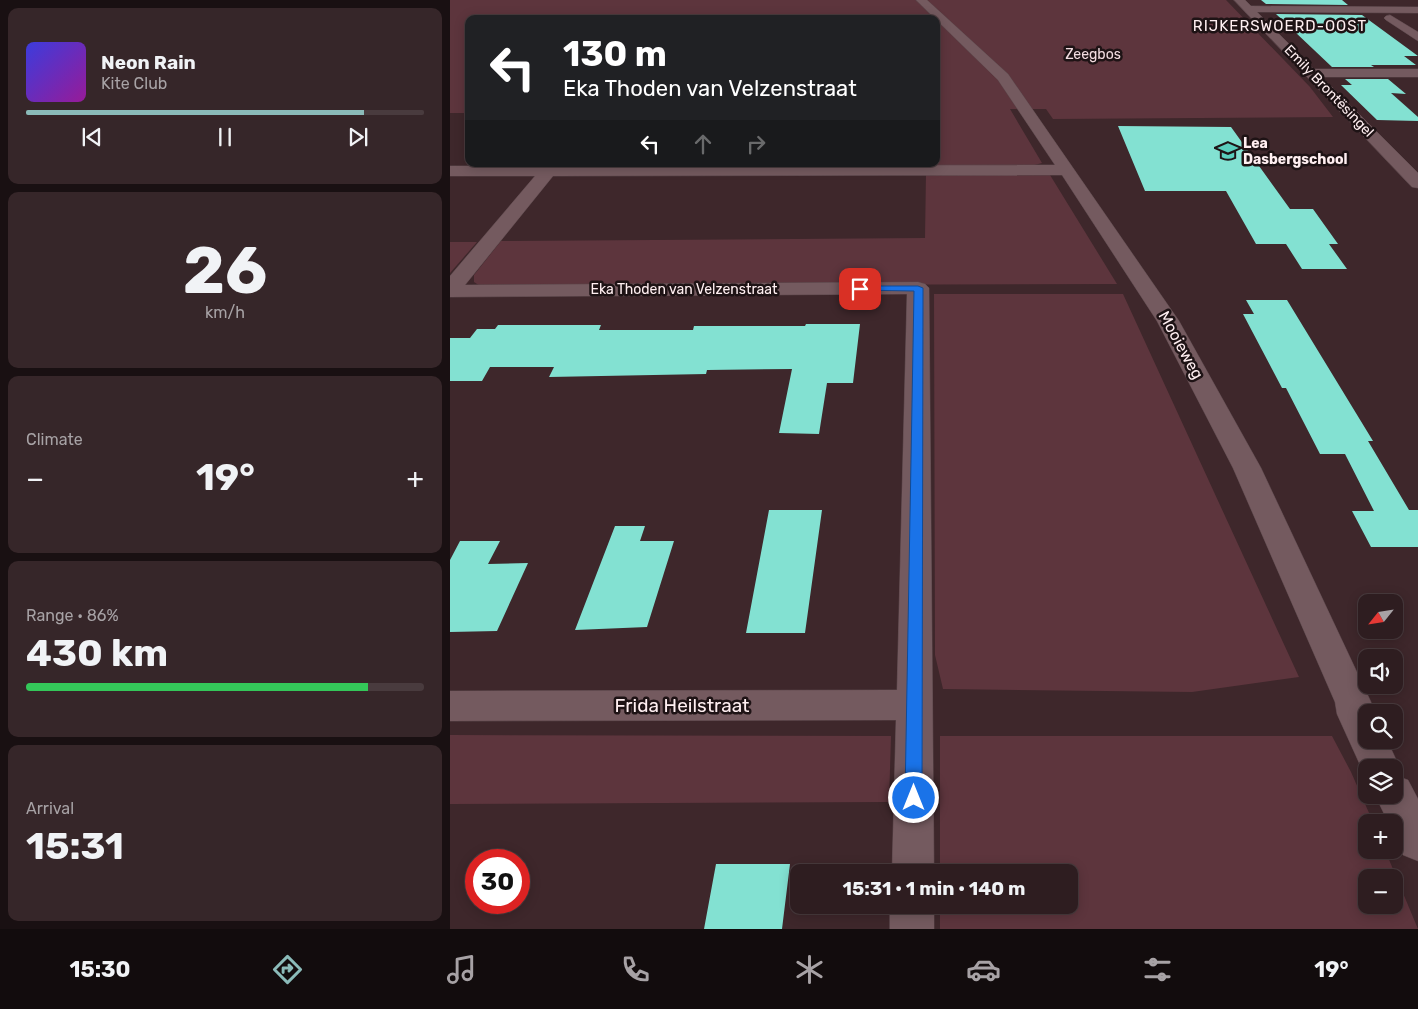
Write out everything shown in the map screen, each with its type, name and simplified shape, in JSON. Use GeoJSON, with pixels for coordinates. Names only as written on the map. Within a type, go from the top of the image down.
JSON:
{"type":"FeatureCollection","features":[{"type":"Feature","properties":{"kind":"street","name":"Mooieweg"},"geometry":{"type":"LineString","coordinates":[[921,0],[937,15]]}},
{"type":"Feature","properties":{"kind":"street","name":"Emily Brontësingel"},"geometry":{"type":"LineString","coordinates":[[1239,0],[1418,183]]}},
{"type":"Feature","properties":{"kind":"street"},"geometry":{"type":"LineString","coordinates":[[1252,13],[1418,10]]}},
{"type":"Feature","properties":{"kind":"street"},"geometry":{"type":"LineString","coordinates":[[1252,13],[1418,18]]}},
{"type":"Feature","properties":{"kind":"street","name":"Mooieweg"},"geometry":{"type":"LineString","coordinates":[[940,18],[1003,77],[1164,314],[1242,459],[1353,702],[1354,714],[1358,722]]}},
{"type":"Feature","properties":{"kind":"street"},"geometry":{"type":"LineString","coordinates":[[1390,18],[1418,37]]}},
{"type":"Feature","properties":{"kind":"street"},"geometry":{"type":"LineString","coordinates":[[1311,73],[1418,73]]}},
{"type":"Feature","properties":{"kind":"street"},"geometry":{"type":"LineString","coordinates":[[450,171],[1065,170]]}},
{"type":"Feature","properties":{"kind":"street"},"geometry":{"type":"LineString","coordinates":[[458,279],[548,171]]}},
{"type":"Feature","properties":{"kind":"street","name":"Eka Thoden van Velzenstraat"},"geometry":{"type":"LineString","coordinates":[[458,279],[918,288],[915,705]]}},
{"type":"Feature","properties":{"kind":"street"},"geometry":{"type":"LineString","coordinates":[[913,864],[915,705]]}},
{"type":"Feature","properties":{"kind":"street","name":"Frida Heilstraat"},"geometry":{"type":"LineString","coordinates":[[450,706],[915,705]]}},
{"type":"Feature","properties":{"kind":"street"},"geometry":{"type":"LineString","coordinates":[[1399,804],[1418,842]]}},
{"type":"Feature","properties":{"kind":"street"},"geometry":{"type":"LineString","coordinates":[[912,914],[912,929]]}},
{"type":"Feature","properties":{"kind":"green space","name":"Zeegbos"},"geometry":{"type":"Polygon","coordinates":[[[450,0],[1226,0],[1310,87],[1333,117],[1053,119],[1046,109],[1010,109],[1042,163],[1031,166],[940,167],[940,15],[465,15],[465,113],[450,113],[450,0]]]}},
{"type":"Feature","properties":{"kind":"green space"},"geometry":{"type":"Polygon","coordinates":[[[926,173],[1050,175],[1117,284],[480,286],[474,282],[474,275],[501,241],[925,238],[926,173]]]}},
{"type":"Feature","properties":{"kind":"green space"},"geometry":{"type":"Polygon","coordinates":[[[450,242],[477,242],[450,273],[450,242]]]}},
{"type":"Feature","properties":{"kind":"green space"},"geometry":{"type":"Polygon","coordinates":[[[934,294],[1123,294],[1299,677],[1192,692],[943,689],[935,655],[934,294]]]}},
{"type":"Feature","properties":{"kind":"green space"},"geometry":{"type":"Polygon","coordinates":[[[450,735],[891,736],[889,802],[450,804],[450,735]]]}},
{"type":"Feature","properties":{"kind":"green space"},"geometry":{"type":"Polygon","coordinates":[[[940,736],[1332,736],[1358,788],[1358,804],[1365,804],[1369,814],[1358,814],[1358,859],[1389,859],[1393,869],[1358,869],[1358,914],[1403,914],[1403,893],[1418,929],[940,929],[940,914],[1078,914],[1078,864],[940,864],[940,736]]]}},
{"type":"Feature","properties":{"kind":"building"},"geometry":{"type":"Polygon","coordinates":[[[1261,0],[1342,0],[1348,5],[1266,4],[1261,0]]]}},
{"type":"Feature","properties":{"kind":"building"},"geometry":{"type":"Polygon","coordinates":[[[1276,14],[1362,15],[1418,56],[1404,56],[1416,65],[1332,67],[1276,14]]]}},
{"type":"Feature","properties":{"kind":"building"},"geometry":{"type":"Polygon","coordinates":[[[1345,79],[1388,79],[1406,94],[1391,93],[1418,117],[1418,121],[1377,120],[1341,85],[1352,85],[1345,79]]]}},
{"type":"Feature","properties":{"kind":"building"},"geometry":{"type":"Polygon","coordinates":[[[1118,126],[1231,127],[1290,209],[1313,209],[1338,244],[1329,244],[1347,269],[1302,269],[1286,244],[1256,244],[1226,191],[1145,191],[1118,126]]]}},
{"type":"Feature","properties":{"kind":"building"},"geometry":{"type":"Polygon","coordinates":[[[1246,300],[1287,300],[1373,441],[1368,441],[1409,510],[1418,510],[1418,547],[1371,547],[1352,511],[1374,511],[1345,454],[1320,454],[1286,388],[1282,388],[1243,314],[1254,314],[1246,300]]]}},
{"type":"Feature","properties":{"kind":"building"},"geometry":{"type":"Polygon","coordinates":[[[806,324],[860,324],[853,383],[827,383],[819,434],[779,433],[792,369],[707,370],[706,374],[549,377],[554,367],[490,367],[482,381],[450,381],[450,338],[470,338],[477,329],[495,329],[498,325],[601,325],[599,330],[693,330],[694,326],[805,326],[806,324]]]}},
{"type":"Feature","properties":{"kind":"building"},"geometry":{"type":"Polygon","coordinates":[[[769,510],[822,510],[805,633],[746,633],[769,510]]]}},
{"type":"Feature","properties":{"kind":"building"},"geometry":{"type":"Polygon","coordinates":[[[615,526],[645,526],[640,541],[674,541],[647,627],[575,630],[615,526]]]}},
{"type":"Feature","properties":{"kind":"building"},"geometry":{"type":"Polygon","coordinates":[[[460,541],[500,541],[488,564],[528,563],[497,631],[450,632],[450,560],[460,541]]]}},
{"type":"Feature","properties":{"kind":"building"},"geometry":{"type":"Polygon","coordinates":[[[716,864],[790,864],[782,929],[704,929],[716,864]]]}},
{"type":"Feature","properties":{"kind":"place","name":"Lea Dasbergschool"},"geometry":{"type":"Point","coordinates":[1228,151]}},
{"type":"Feature","properties":{"kind":"district","name":"RIJKERSWOERD-OOST"},"geometry":{"type":"Point","coordinates":[1280,26]}},
{"type":"Feature","properties":{"kind":"route"},"geometry":{"type":"LineString","coordinates":[[860,289],[918,288],[914,798]]}}]}
